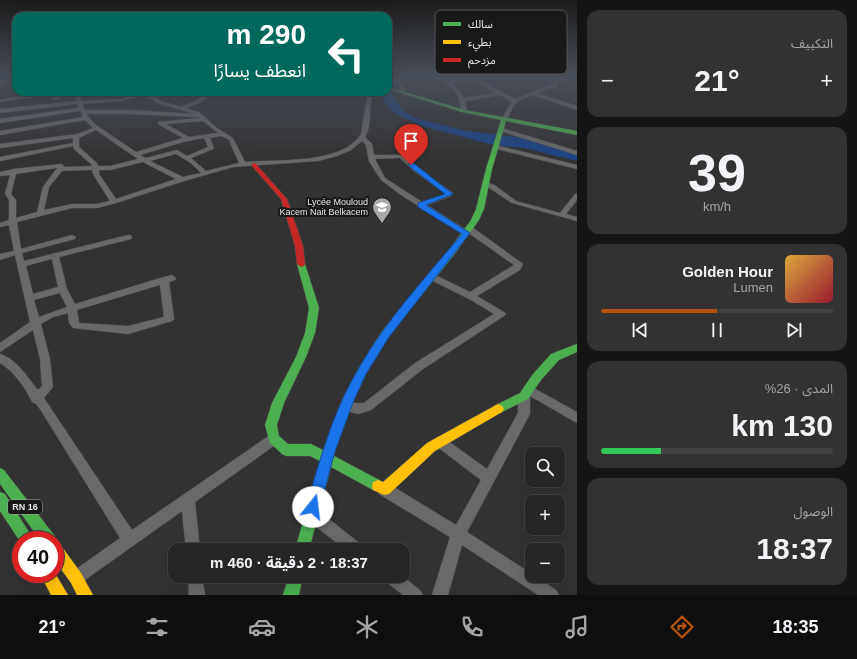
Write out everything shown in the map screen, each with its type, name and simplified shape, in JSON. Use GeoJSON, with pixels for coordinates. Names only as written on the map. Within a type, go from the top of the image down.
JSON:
{"type":"FeatureCollection","features":[{"type":"Feature","properties":{"kind":"street"},"geometry":{"type":"LineString","coordinates":[[80,104],[82,109],[96,128],[145,160],[183,179]]}},
{"type":"Feature","properties":{"kind":"street"},"geometry":{"type":"LineString","coordinates":[[0,133],[104,104]]}},
{"type":"Feature","properties":{"kind":"street"},"geometry":{"type":"LineString","coordinates":[[166,104],[194,112],[231,139],[243,164]]}},
{"type":"Feature","properties":{"kind":"street"},"geometry":{"type":"LineString","coordinates":[[182,108],[193,104]]}},
{"type":"Feature","properties":{"kind":"street"},"geometry":{"type":"LineString","coordinates":[[0,225],[12,220],[72,206],[97,206],[114,202],[205,172],[243,164],[329,156],[346,150],[362,138],[366,130],[367,104]]}},
{"type":"Feature","properties":{"kind":"street"},"geometry":{"type":"LineString","coordinates":[[437,104],[504,120],[577,133]]}},
{"type":"Feature","properties":{"kind":"street"},"geometry":{"type":"LineString","coordinates":[[464,104],[464,111]]}},
{"type":"Feature","properties":{"kind":"street"},"geometry":{"type":"LineString","coordinates":[[304,543],[327,460],[346,407],[362,372],[385,334],[468,231],[480,209],[495,146],[501,133],[504,120],[513,104]]}},
{"type":"Feature","properties":{"kind":"street"},"geometry":{"type":"LineString","coordinates":[[567,104],[577,108]]}},
{"type":"Feature","properties":{"kind":"street"},"geometry":{"type":"LineString","coordinates":[[41,115],[42,109],[46,105]]}},
{"type":"Feature","properties":{"kind":"street"},"geometry":{"type":"LineString","coordinates":[[0,111],[46,105],[202,118]]}},
{"type":"Feature","properties":{"kind":"street"},"geometry":{"type":"LineString","coordinates":[[0,121],[82,109]]}},
{"type":"Feature","properties":{"kind":"street"},"geometry":{"type":"LineString","coordinates":[[188,139],[160,123],[202,118]]}},
{"type":"Feature","properties":{"kind":"street"},"geometry":{"type":"LineString","coordinates":[[0,146],[40,139],[78,136],[96,128]]}},
{"type":"Feature","properties":{"kind":"street"},"geometry":{"type":"LineString","coordinates":[[501,133],[516,135],[577,152]]}},
{"type":"Feature","properties":{"kind":"street"},"geometry":{"type":"LineString","coordinates":[[136,154],[188,139],[223,134]]}},
{"type":"Feature","properties":{"kind":"street"},"geometry":{"type":"LineString","coordinates":[[78,136],[76,137],[75,144],[78,151],[94,163],[94,170],[96,174],[114,202]]}},
{"type":"Feature","properties":{"kind":"street"},"geometry":{"type":"LineString","coordinates":[[186,158],[211,148],[206,136]]}},
{"type":"Feature","properties":{"kind":"street"},"geometry":{"type":"LineString","coordinates":[[362,138],[369,144],[371,157],[376,170],[383,179],[421,205],[468,231],[519,264],[517,268],[470,296]]}},
{"type":"Feature","properties":{"kind":"street"},"geometry":{"type":"LineString","coordinates":[[37,152],[40,139]]}},
{"type":"Feature","properties":{"kind":"street"},"geometry":{"type":"LineString","coordinates":[[0,158],[75,144]]}},
{"type":"Feature","properties":{"kind":"street"},"geometry":{"type":"LineString","coordinates":[[495,146],[577,167]]}},
{"type":"Feature","properties":{"kind":"street"},"geometry":{"type":"LineString","coordinates":[[60,169],[89,169],[95,166],[110,168],[177,152],[205,172]]}},
{"type":"Feature","properties":{"kind":"street"},"geometry":{"type":"LineString","coordinates":[[371,157],[402,156],[416,170],[450,193],[449,196],[421,205]]}},
{"type":"Feature","properties":{"kind":"street"},"geometry":{"type":"LineString","coordinates":[[254,164],[284,199],[299,246],[299,257],[314,308],[310,333],[301,358],[278,403],[271,426],[274,439],[286,450],[311,450],[327,460],[384,489],[458,534],[551,595]]}},
{"type":"Feature","properties":{"kind":"street"},"geometry":{"type":"LineString","coordinates":[[0,174],[61,166],[60,169]]}},
{"type":"Feature","properties":{"kind":"street"},"geometry":{"type":"LineString","coordinates":[[40,213],[46,187],[60,169]]}},
{"type":"Feature","properties":{"kind":"street"},"geometry":{"type":"LineString","coordinates":[[0,199],[9,190],[14,171]]}},
{"type":"Feature","properties":{"kind":"street"},"geometry":{"type":"LineString","coordinates":[[485,183],[495,188],[513,201],[577,219]]}},
{"type":"Feature","properties":{"kind":"street"},"geometry":{"type":"LineString","coordinates":[[0,189],[9,190]]}},
{"type":"Feature","properties":{"kind":"street"},"geometry":{"type":"LineString","coordinates":[[9,190],[13,200],[12,220],[17,252],[30,298],[44,359],[48,387],[36,399]]}},
{"type":"Feature","properties":{"kind":"street"},"geometry":{"type":"LineString","coordinates":[[562,215],[577,195]]}},
{"type":"Feature","properties":{"kind":"street"},"geometry":{"type":"LineString","coordinates":[[0,257],[72,237]]}},
{"type":"Feature","properties":{"kind":"street"},"geometry":{"type":"LineString","coordinates":[[20,265],[128,237]]}},
{"type":"Feature","properties":{"kind":"street"},"geometry":{"type":"LineString","coordinates":[[0,348],[44,317],[72,307],[168,279],[169,319],[164,322],[123,330],[78,327],[74,322],[72,307],[63,288],[55,256]]}},
{"type":"Feature","properties":{"kind":"street"},"geometry":{"type":"LineString","coordinates":[[346,407],[358,409],[367,407],[419,366],[501,314],[470,296],[432,277]]}},
{"type":"Feature","properties":{"kind":"street"},"geometry":{"type":"LineString","coordinates":[[30,298],[63,288]]}},
{"type":"Feature","properties":{"kind":"street"},"geometry":{"type":"LineString","coordinates":[[384,489],[431,447],[482,416],[526,393],[545,367],[555,357],[577,348]]}},
{"type":"Feature","properties":{"kind":"street"},"geometry":{"type":"LineString","coordinates":[[2,361],[18,374],[36,399],[44,406],[129,539]]}},
{"type":"Feature","properties":{"kind":"street"},"geometry":{"type":"LineString","coordinates":[[526,393],[577,418]]}},
{"type":"Feature","properties":{"kind":"street"},"geometry":{"type":"LineString","coordinates":[[440,595],[458,534],[524,414],[526,393]]}},
{"type":"Feature","properties":{"kind":"street"},"geometry":{"type":"LineString","coordinates":[[76,578],[129,539],[274,439]]}},
{"type":"Feature","properties":{"kind":"street"},"geometry":{"type":"LineString","coordinates":[[440,442],[489,478]]}},
{"type":"Feature","properties":{"kind":"street","name":"RN 16"},"geometry":{"type":"LineString","coordinates":[[0,474],[42,531]]}},
{"type":"Feature","properties":{"kind":"street","name":"RN 16"},"geometry":{"type":"LineString","coordinates":[[0,499],[22,531]]}},
{"type":"Feature","properties":{"kind":"street"},"geometry":{"type":"LineString","coordinates":[[188,499],[192,543]]}},
{"type":"Feature","properties":{"kind":"street"},"geometry":{"type":"LineString","coordinates":[[311,514],[348,543]]}},
{"type":"Feature","properties":{"kind":"street"},"geometry":{"type":"LineString","coordinates":[[64,561],[76,578],[85,595]]}},
{"type":"Feature","properties":{"kind":"street"},"geometry":{"type":"LineString","coordinates":[[53,583],[60,595]]}},
{"type":"Feature","properties":{"kind":"street"},"geometry":{"type":"LineString","coordinates":[[196,583],[197,595]]}},
{"type":"Feature","properties":{"kind":"street"},"geometry":{"type":"LineString","coordinates":[[291,595],[294,583]]}},
{"type":"Feature","properties":{"kind":"street"},"geometry":{"type":"LineString","coordinates":[[399,583],[415,595]]}},
{"type":"Feature","properties":{"kind":"water"},"geometry":{"type":"Polygon","coordinates":[[[386,104],[399,104],[407,113],[416,118],[467,131],[524,138],[577,153],[577,161],[524,148],[489,144],[419,125],[393,112],[386,104]]]}},
{"type":"Feature","properties":{"kind":"traffic: fast"},"geometry":{"type":"LineString","coordinates":[[440,104],[464,111],[577,133]]}},
{"type":"Feature","properties":{"kind":"traffic: fast"},"geometry":{"type":"LineString","coordinates":[[304,543],[329,451],[348,400],[362,372],[385,334],[451,253],[475,220],[480,209],[489,169],[504,120]]}},
{"type":"Feature","properties":{"kind":"traffic: fast"},"geometry":{"type":"LineString","coordinates":[[301,264],[314,308],[310,333],[301,357],[278,403],[271,425],[274,439],[286,450],[311,450],[378,486]]}},
{"type":"Feature","properties":{"kind":"traffic: fast"},"geometry":{"type":"LineString","coordinates":[[498,409],[524,396],[537,377],[555,357],[577,348]]}},
{"type":"Feature","properties":{"kind":"traffic: fast"},"geometry":{"type":"LineString","coordinates":[[0,474],[42,531]]}},
{"type":"Feature","properties":{"kind":"traffic: fast"},"geometry":{"type":"LineString","coordinates":[[0,499],[21,531]]}},
{"type":"Feature","properties":{"kind":"traffic: fast"},"geometry":{"type":"LineString","coordinates":[[291,595],[294,583]]}},
{"type":"Feature","properties":{"kind":"traffic: slow"},"geometry":{"type":"LineString","coordinates":[[378,486],[384,489],[431,447],[498,409]]}},
{"type":"Feature","properties":{"kind":"traffic: slow"},"geometry":{"type":"LineString","coordinates":[[64,561],[76,578],[85,595]]}},
{"type":"Feature","properties":{"kind":"traffic: slow"},"geometry":{"type":"LineString","coordinates":[[53,583],[60,595]]}},
{"type":"Feature","properties":{"kind":"traffic: jam"},"geometry":{"type":"LineString","coordinates":[[254,165],[284,199],[299,246],[301,264]]}},
{"type":"Feature","properties":{"kind":"place","name":"Lycée Mouloud Kacem Nait Belkacem"},"geometry":{"type":"Point","coordinates":[382,224]}},
{"type":"Feature","properties":{"kind":"route"},"geometry":{"type":"LineString","coordinates":[[313,507],[329,451],[348,400],[362,372],[385,334],[467,233],[421,205],[449,196],[450,193],[441,185],[416,170],[411,165]]}}]}
